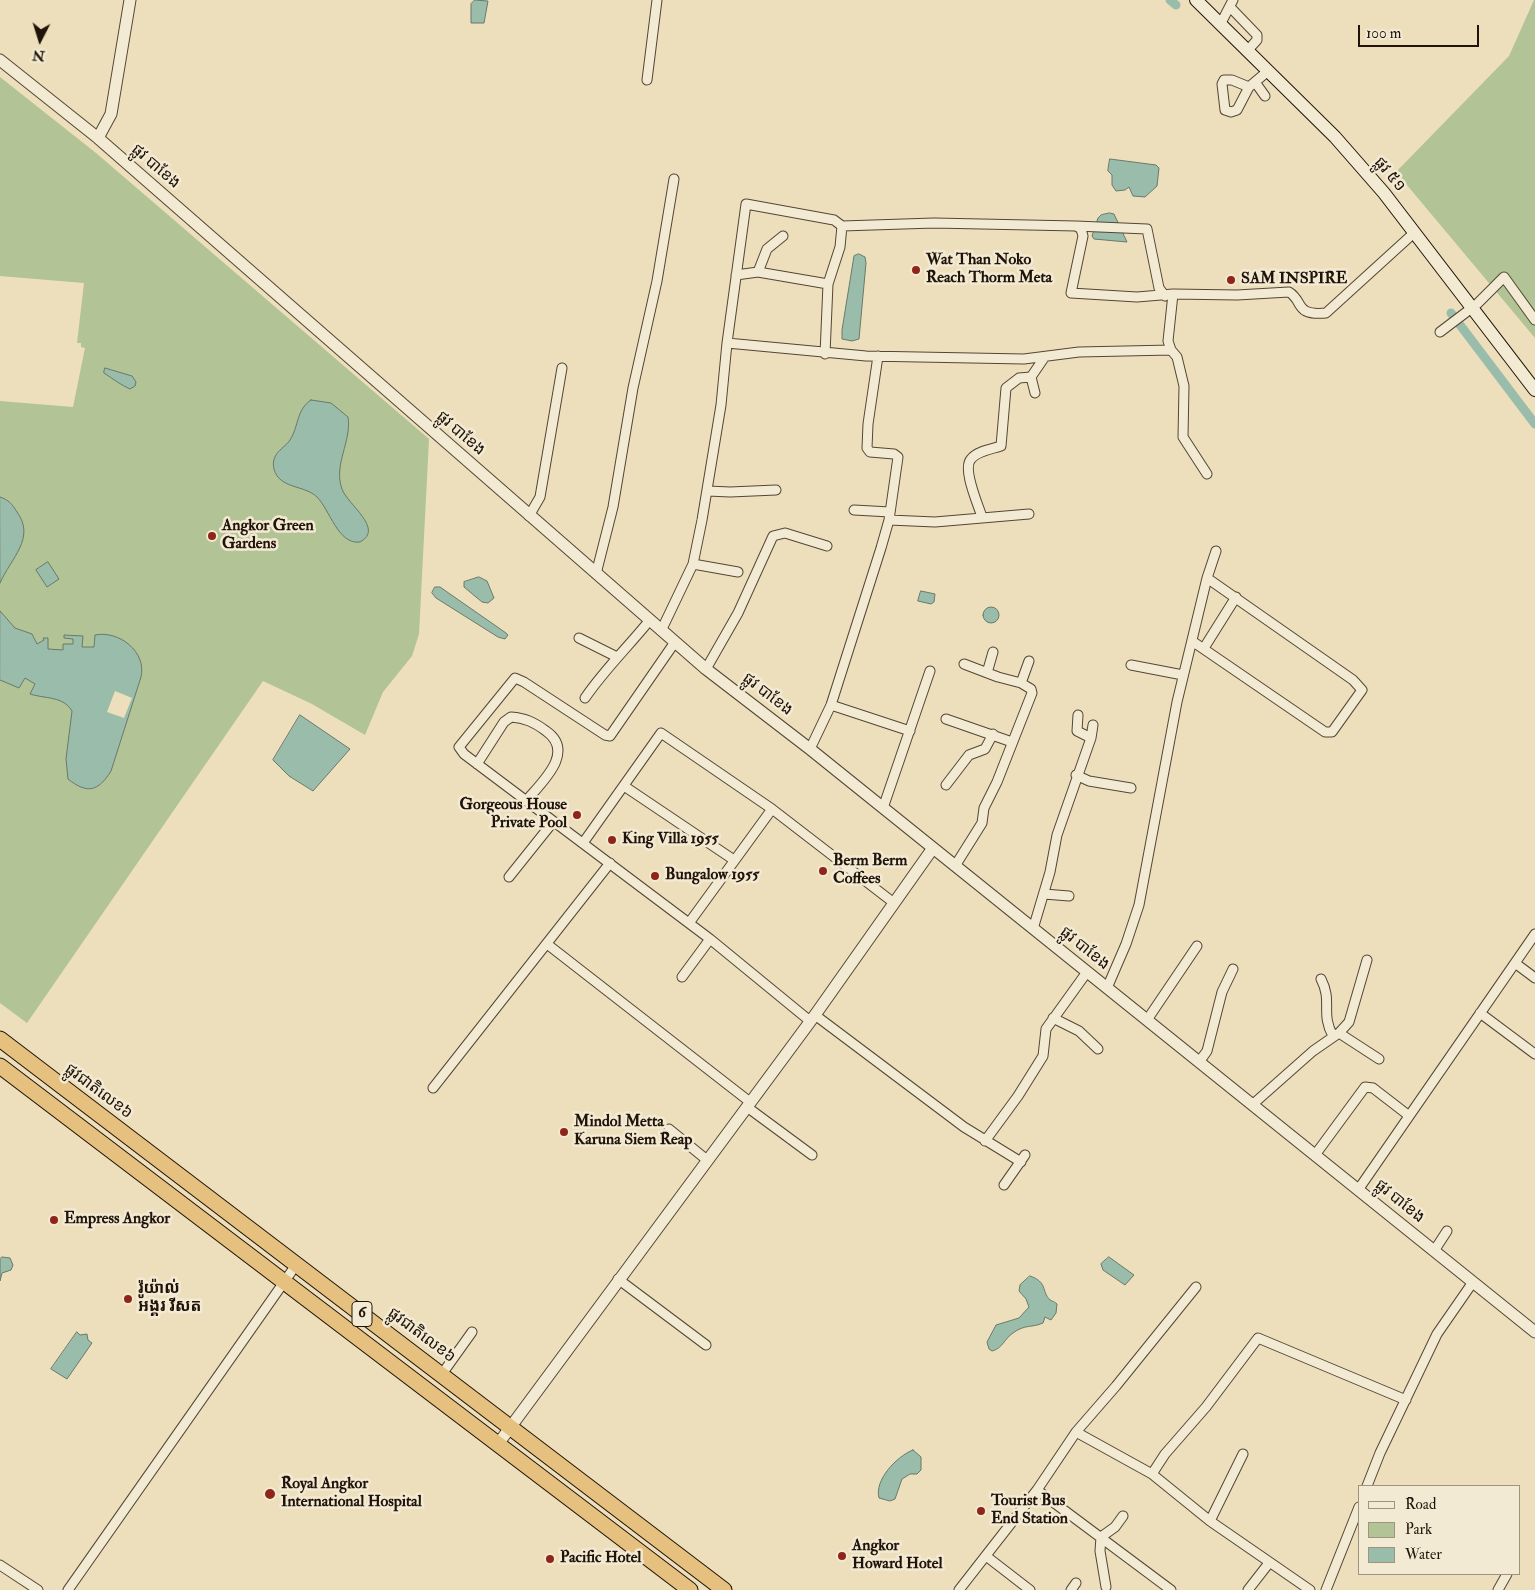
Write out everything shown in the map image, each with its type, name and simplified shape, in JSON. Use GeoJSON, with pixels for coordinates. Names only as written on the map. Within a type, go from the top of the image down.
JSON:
{"type":"FeatureCollection","features":[{"type":"Feature","properties":{"kind":"highway","name":"ផ្លូវជាតិលេខ៦"},"geometry":{"type":"LineString","coordinates":[[0,1039],[724,1590]]}},
{"type":"Feature","properties":{"kind":"highway","name":"6"},"geometry":{"type":"LineString","coordinates":[[0,1066],[690,1590]]}},
{"type":"Feature","properties":{"kind":"main road","name":"ផ្លូវ ៥១"},"geometry":{"type":"LineString","coordinates":[[1196,0],[1228,11],[1268,71],[1335,137],[1415,232],[1474,305],[1535,390]]}},
{"type":"Feature","properties":{"kind":"street"},"geometry":{"type":"LineString","coordinates":[[98,138],[111,114],[130,0]]}},
{"type":"Feature","properties":{"kind":"street"},"geometry":{"type":"LineString","coordinates":[[647,80],[657,0]]}},
{"type":"Feature","properties":{"kind":"street"},"geometry":{"type":"LineString","coordinates":[[1228,11],[1256,33],[1252,45]]}},
{"type":"Feature","properties":{"kind":"street","name":"ផ្លូវ បាខែង"},"geometry":{"type":"LineString","coordinates":[[0,60],[98,138],[661,631],[1535,1332]]}},
{"type":"Feature","properties":{"kind":"street"},"geometry":{"type":"LineString","coordinates":[[1265,96],[1252,84],[1268,71]]}},
{"type":"Feature","properties":{"kind":"street"},"geometry":{"type":"LineString","coordinates":[[596,574],[621,466],[633,388],[657,281],[674,179]]}},
{"type":"Feature","properties":{"kind":"street"},"geometry":{"type":"LineString","coordinates":[[661,631],[693,564],[708,491],[721,405],[727,343],[746,204],[834,220],[842,226],[934,223],[1147,229],[1159,288],[1169,295]]}},
{"type":"Feature","properties":{"kind":"street"},"geometry":{"type":"LineString","coordinates":[[825,354],[828,284],[840,247],[842,226]]}},
{"type":"Feature","properties":{"kind":"street"},"geometry":{"type":"LineString","coordinates":[[1076,226],[1081,229],[1083,236],[1071,292],[1137,297],[1289,292],[1293,295],[1300,308],[1313,313],[1326,313],[1415,232]]}},
{"type":"Feature","properties":{"kind":"street"},"geometry":{"type":"LineString","coordinates":[[758,272],[767,249],[783,236]]}},
{"type":"Feature","properties":{"kind":"street"},"geometry":{"type":"LineString","coordinates":[[736,275],[758,272],[828,284]]}},
{"type":"Feature","properties":{"kind":"street"},"geometry":{"type":"LineString","coordinates":[[1440,332],[1461,317],[1504,276],[1535,320]]}},
{"type":"Feature","properties":{"kind":"street"},"geometry":{"type":"LineString","coordinates":[[1169,295],[1170,350],[1177,357],[1184,386],[1183,437],[1207,474]]}},
{"type":"Feature","properties":{"kind":"street"},"geometry":{"type":"LineString","coordinates":[[727,343],[825,354],[878,356],[1044,358],[1078,352],[1170,350]]}},
{"type":"Feature","properties":{"kind":"street"},"geometry":{"type":"LineString","coordinates":[[810,750],[831,705],[889,516],[898,457],[894,454],[870,452],[867,448],[868,424],[878,356]]}},
{"type":"Feature","properties":{"kind":"street"},"geometry":{"type":"LineString","coordinates":[[982,517],[971,484],[968,469],[969,462],[979,453],[1000,446],[1006,388],[1018,378],[1030,377],[1044,358]]}},
{"type":"Feature","properties":{"kind":"street"},"geometry":{"type":"LineString","coordinates":[[529,516],[540,497],[562,368]]}},
{"type":"Feature","properties":{"kind":"street"},"geometry":{"type":"LineString","coordinates":[[1030,377],[1035,393]]}},
{"type":"Feature","properties":{"kind":"street"},"geometry":{"type":"LineString","coordinates":[[708,491],[776,490]]}},
{"type":"Feature","properties":{"kind":"street"},"geometry":{"type":"LineString","coordinates":[[854,510],[935,522],[1029,514]]}},
{"type":"Feature","properties":{"kind":"street"},"geometry":{"type":"LineString","coordinates":[[706,668],[738,612],[773,536],[784,533],[827,546]]}},
{"type":"Feature","properties":{"kind":"street"},"geometry":{"type":"LineString","coordinates":[[1107,988],[1126,944],[1139,905],[1183,675],[1207,578],[1216,551]]}},
{"type":"Feature","properties":{"kind":"street"},"geometry":{"type":"LineString","coordinates":[[693,564],[738,572]]}},
{"type":"Feature","properties":{"kind":"street"},"geometry":{"type":"LineString","coordinates":[[1192,641],[1325,732],[1332,732],[1362,690],[1353,680],[1207,578]]}},
{"type":"Feature","properties":{"kind":"street"},"geometry":{"type":"LineString","coordinates":[[1204,648],[1236,597]]}},
{"type":"Feature","properties":{"kind":"street"},"geometry":{"type":"LineString","coordinates":[[585,698],[617,657],[649,621]]}},
{"type":"Feature","properties":{"kind":"street"},"geometry":{"type":"LineString","coordinates":[[578,638],[617,657]]}},
{"type":"Feature","properties":{"kind":"street"},"geometry":{"type":"LineString","coordinates":[[675,642],[609,736],[524,682],[514,678],[460,745],[464,754],[813,1018],[985,1141],[1023,1158],[1004,1185]]}},
{"type":"Feature","properties":{"kind":"street"},"geometry":{"type":"LineString","coordinates":[[987,673],[993,652]]}},
{"type":"Feature","properties":{"kind":"street"},"geometry":{"type":"LineString","coordinates":[[1021,683],[1029,661]]}},
{"type":"Feature","properties":{"kind":"street"},"geometry":{"type":"LineString","coordinates":[[955,866],[978,832],[984,808],[997,782],[1032,693],[1031,689],[1021,683],[964,664]]}},
{"type":"Feature","properties":{"kind":"street"},"geometry":{"type":"LineString","coordinates":[[1131,665],[1183,675]]}},
{"type":"Feature","properties":{"kind":"street"},"geometry":{"type":"LineString","coordinates":[[883,808],[930,671]]}},
{"type":"Feature","properties":{"kind":"street"},"geometry":{"type":"LineString","coordinates":[[831,705],[910,731]]}},
{"type":"Feature","properties":{"kind":"street"},"geometry":{"type":"LineString","coordinates":[[1078,714],[1077,731],[1091,738]]}},
{"type":"Feature","properties":{"kind":"street"},"geometry":{"type":"LineString","coordinates":[[477,764],[504,722],[510,717],[527,719],[549,733],[558,747],[558,759],[526,801]]}},
{"type":"Feature","properties":{"kind":"street"},"geometry":{"type":"LineString","coordinates":[[946,719],[1012,742]]}},
{"type":"Feature","properties":{"kind":"street"},"geometry":{"type":"LineString","coordinates":[[1033,929],[1044,894],[1057,835],[1076,775],[1091,738],[1093,725]]}},
{"type":"Feature","properties":{"kind":"street"},"geometry":{"type":"LineString","coordinates":[[583,843],[661,733],[772,809],[894,902]]}},
{"type":"Feature","properties":{"kind":"street"},"geometry":{"type":"LineString","coordinates":[[946,785],[969,755],[985,749],[993,734]]}},
{"type":"Feature","properties":{"kind":"street"},"geometry":{"type":"LineString","coordinates":[[1076,775],[1089,781],[1131,788]]}},
{"type":"Feature","properties":{"kind":"street"},"geometry":{"type":"LineString","coordinates":[[624,786],[734,860]]}},
{"type":"Feature","properties":{"kind":"street"},"geometry":{"type":"LineString","coordinates":[[689,923],[772,809]]}},
{"type":"Feature","properties":{"kind":"street"},"geometry":{"type":"LineString","coordinates":[[509,877],[553,822]]}},
{"type":"Feature","properties":{"kind":"street"},"geometry":{"type":"LineString","coordinates":[[498,1444],[618,1279],[813,1018],[933,848]]}},
{"type":"Feature","properties":{"kind":"street"},"geometry":{"type":"LineString","coordinates":[[433,1088],[610,863]]}},
{"type":"Feature","properties":{"kind":"street"},"geometry":{"type":"LineString","coordinates":[[1044,894],[1068,896]]}},
{"type":"Feature","properties":{"kind":"street"},"geometry":{"type":"LineString","coordinates":[[1358,1190],[1408,1115],[1535,934]]}},
{"type":"Feature","properties":{"kind":"street"},"geometry":{"type":"LineString","coordinates":[[682,977],[710,939]]}},
{"type":"Feature","properties":{"kind":"street"},"geometry":{"type":"LineString","coordinates":[[547,944],[812,1155]]}},
{"type":"Feature","properties":{"kind":"street"},"geometry":{"type":"LineString","coordinates":[[1147,1020],[1197,946]]}},
{"type":"Feature","properties":{"kind":"street"},"geometry":{"type":"LineString","coordinates":[[1252,1104],[1313,1050],[1336,1034],[1352,1017],[1367,960]]}},
{"type":"Feature","properties":{"kind":"street"},"geometry":{"type":"LineString","coordinates":[[1515,963],[1535,978]]}},
{"type":"Feature","properties":{"kind":"street"},"geometry":{"type":"LineString","coordinates":[[1199,1062],[1207,1050],[1222,992],[1233,969]]}},
{"type":"Feature","properties":{"kind":"street"},"geometry":{"type":"LineString","coordinates":[[985,1141],[1021,1091],[1043,1056],[1046,1029],[1052,1018],[1087,972]]}},
{"type":"Feature","properties":{"kind":"street"},"geometry":{"type":"LineString","coordinates":[[1321,979],[1328,994],[1326,1020],[1336,1034],[1379,1059]]}},
{"type":"Feature","properties":{"kind":"street"},"geometry":{"type":"LineString","coordinates":[[1480,1013],[1535,1054]]}},
{"type":"Feature","properties":{"kind":"street"},"geometry":{"type":"LineString","coordinates":[[1052,1018],[1079,1031],[1098,1049]]}},
{"type":"Feature","properties":{"kind":"street"},"geometry":{"type":"LineString","coordinates":[[1315,1156],[1365,1087],[1373,1088],[1408,1115]]}},
{"type":"Feature","properties":{"kind":"street"},"geometry":{"type":"LineString","coordinates":[[669,1129],[708,1160]]}},
{"type":"Feature","properties":{"kind":"street"},"geometry":{"type":"LineString","coordinates":[[1434,1251],[1447,1232]]}},
{"type":"Feature","properties":{"kind":"street"},"geometry":{"type":"LineString","coordinates":[[68,1590],[296,1265]]}},
{"type":"Feature","properties":{"kind":"street"},"geometry":{"type":"LineString","coordinates":[[618,1279],[706,1345]]}},
{"type":"Feature","properties":{"kind":"street"},"geometry":{"type":"LineString","coordinates":[[1367,1485],[1380,1453],[1437,1334],[1472,1282]]}},
{"type":"Feature","properties":{"kind":"street"},"geometry":{"type":"LineString","coordinates":[[959,1590],[1037,1490],[1076,1432],[1116,1386],[1196,1286]]}},
{"type":"Feature","properties":{"kind":"street"},"geometry":{"type":"LineString","coordinates":[[442,1374],[472,1332]]}},
{"type":"Feature","properties":{"kind":"street"},"geometry":{"type":"LineString","coordinates":[[1152,1474],[1160,1461],[1198,1418],[1258,1338],[1406,1400]]}},
{"type":"Feature","properties":{"kind":"street"},"geometry":{"type":"LineString","coordinates":[[1076,1432],[1152,1474],[1210,1521],[1310,1590]]}},
{"type":"Feature","properties":{"kind":"street"},"geometry":{"type":"LineString","coordinates":[[1210,1521],[1243,1454]]}},
{"type":"Feature","properties":{"kind":"street"},"geometry":{"type":"LineString","coordinates":[[1037,1490],[1171,1590]]}},
{"type":"Feature","properties":{"kind":"street"},"geometry":{"type":"LineString","coordinates":[[1326,1590],[1358,1512]]}},
{"type":"Feature","properties":{"kind":"street"},"geometry":{"type":"LineString","coordinates":[[1101,1537],[1115,1527],[1123,1516]]}},
{"type":"Feature","properties":{"kind":"street"},"geometry":{"type":"LineString","coordinates":[[1101,1537],[1100,1551],[1106,1587]]}},
{"type":"Feature","properties":{"kind":"street"},"geometry":{"type":"LineString","coordinates":[[986,1556],[1030,1590]]}},
{"type":"Feature","properties":{"kind":"street"},"geometry":{"type":"LineString","coordinates":[[1248,1590],[1269,1563]]}},
{"type":"Feature","properties":{"kind":"street"},"geometry":{"type":"LineString","coordinates":[[0,1565],[38,1590]]}},
{"type":"Feature","properties":{"kind":"street"},"geometry":{"type":"LineString","coordinates":[[1498,1590],[1506,1575]]}},
{"type":"Feature","properties":{"kind":"green space"},"geometry":{"type":"Polygon","coordinates":[[[1534,0],[1535,338],[1396,172],[1509,56],[1534,0]]]}},
{"type":"Feature","properties":{"kind":"green space","name":"Angkor Green Gardens"},"geometry":{"type":"Polygon","coordinates":[[[0,77],[96,153],[429,439],[419,634],[412,656],[383,692],[365,735],[312,704],[263,681],[27,1023],[0,1003],[0,401],[73,407],[85,348],[81,347],[81,343],[77,343],[84,283],[0,276],[0,77]]]}},
{"type":"Feature","properties":{"kind":"water"},"geometry":{"type":"Polygon","coordinates":[[[475,0],[488,1],[484,23],[471,23],[471,4],[475,0]]]}},
{"type":"Feature","properties":{"kind":"water"},"geometry":{"type":"Polygon","coordinates":[[[1110,159],[1156,165],[1159,168],[1157,186],[1145,197],[1133,196],[1129,187],[1125,190],[1116,191],[1112,185],[1112,175],[1108,171],[1110,159]]]}},
{"type":"Feature","properties":{"kind":"water"},"geometry":{"type":"Polygon","coordinates":[[[1114,214],[1127,242],[1094,239],[1092,236],[1098,218],[1101,215],[1114,214]]]}},
{"type":"Feature","properties":{"kind":"water"},"geometry":{"type":"Polygon","coordinates":[[[859,254],[865,257],[866,263],[859,339],[852,341],[842,339],[842,330],[854,256],[859,254]]]}},
{"type":"Feature","properties":{"kind":"water"},"geometry":{"type":"Polygon","coordinates":[[[105,368],[132,376],[136,382],[135,386],[130,389],[120,384],[104,373],[105,368]]]}},
{"type":"Feature","properties":{"kind":"water"},"geometry":{"type":"Polygon","coordinates":[[[311,400],[331,403],[348,417],[349,426],[341,462],[340,480],[345,495],[367,523],[367,537],[360,542],[352,541],[340,533],[317,497],[306,490],[281,480],[274,469],[273,465],[276,455],[290,440],[300,413],[311,400]]]}},
{"type":"Feature","properties":{"kind":"water"},"geometry":{"type":"Polygon","coordinates":[[[0,497],[14,507],[22,521],[24,531],[20,548],[0,583],[0,497]]]}},
{"type":"Feature","properties":{"kind":"water"},"geometry":{"type":"Polygon","coordinates":[[[48,562],[59,579],[47,587],[36,570],[48,562]]]}},
{"type":"Feature","properties":{"kind":"water"},"geometry":{"type":"Polygon","coordinates":[[[479,577],[487,581],[494,598],[488,603],[482,602],[464,587],[464,582],[479,577]]]}},
{"type":"Feature","properties":{"kind":"water"},"geometry":{"type":"Polygon","coordinates":[[[435,587],[440,587],[508,635],[505,639],[498,637],[436,598],[432,593],[435,587]]]}},
{"type":"Feature","properties":{"kind":"water"},"geometry":{"type":"Polygon","coordinates":[[[921,591],[935,594],[934,602],[931,604],[918,601],[921,591]]]}},
{"type":"Feature","properties":{"kind":"water"},"geometry":{"type":"Polygon","coordinates":[[[991,607],[997,609],[999,615],[997,621],[991,623],[985,621],[983,615],[985,609],[991,607]]]}},
{"type":"Feature","properties":{"kind":"water"},"geometry":{"type":"Polygon","coordinates":[[[0,611],[15,628],[32,634],[37,644],[44,640],[43,638],[48,638],[48,649],[63,650],[63,644],[73,644],[73,639],[64,638],[64,635],[83,636],[82,647],[94,647],[95,635],[104,634],[122,640],[135,651],[140,659],[141,677],[111,771],[97,787],[87,789],[68,779],[66,759],[72,711],[68,706],[59,700],[30,694],[35,684],[25,678],[19,688],[0,680],[0,611]]]}},
{"type":"Feature","properties":{"kind":"water"},"geometry":{"type":"Polygon","coordinates":[[[300,715],[350,749],[313,791],[289,776],[273,760],[300,715]]]}},
{"type":"Feature","properties":{"kind":"water"},"geometry":{"type":"Polygon","coordinates":[[[2,1257],[10,1258],[13,1265],[11,1270],[2,1273],[0,1281],[0,1259],[2,1257]]]}},
{"type":"Feature","properties":{"kind":"water"},"geometry":{"type":"Polygon","coordinates":[[[1109,1257],[1134,1275],[1125,1285],[1103,1270],[1101,1264],[1109,1257]]]}},
{"type":"Feature","properties":{"kind":"water"},"geometry":{"type":"Polygon","coordinates":[[[1030,1276],[1036,1278],[1042,1284],[1047,1297],[1057,1304],[1056,1313],[1051,1320],[1045,1317],[1043,1323],[1017,1330],[998,1348],[992,1351],[989,1349],[987,1342],[996,1325],[1019,1318],[1029,1307],[1026,1299],[1019,1291],[1020,1285],[1030,1276]]]}},
{"type":"Feature","properties":{"kind":"water"},"geometry":{"type":"Polygon","coordinates":[[[77,1332],[80,1335],[87,1334],[88,1340],[92,1343],[67,1379],[51,1369],[77,1332]]]}},
{"type":"Feature","properties":{"kind":"water"},"geometry":{"type":"Polygon","coordinates":[[[913,1450],[921,1457],[921,1470],[917,1474],[910,1474],[902,1479],[895,1499],[890,1501],[879,1498],[878,1491],[883,1476],[894,1463],[913,1450]]]}},
{"type":"Feature","properties":{"kind":"pier"},"geometry":{"type":"Polygon","coordinates":[[[115,691],[132,698],[124,718],[107,712],[115,691]]]}},
{"type":"Feature","properties":{"kind":"waterway"},"geometry":{"type":"LineString","coordinates":[[1170,0],[1176,5]]}},
{"type":"Feature","properties":{"kind":"waterway"},"geometry":{"type":"LineString","coordinates":[[1451,313],[1535,424]]}},
{"type":"Feature","properties":{"kind":"place","name":"Wat Than Noko Reach Thorm Meta"},"geometry":{"type":"Point","coordinates":[916,270]}},
{"type":"Feature","properties":{"kind":"place","name":"SAM INSPIRE"},"geometry":{"type":"Point","coordinates":[1231,280]}},
{"type":"Feature","properties":{"kind":"place","name":"Angkor Green Gardens"},"geometry":{"type":"Point","coordinates":[212,536]}},
{"type":"Feature","properties":{"kind":"place","name":"Gorgeous House Private Pool"},"geometry":{"type":"Point","coordinates":[577,815]}},
{"type":"Feature","properties":{"kind":"place","name":"King Villa 1955"},"geometry":{"type":"Point","coordinates":[612,840]}},
{"type":"Feature","properties":{"kind":"place","name":"Berm Berm Coffees"},"geometry":{"type":"Point","coordinates":[823,871]}},
{"type":"Feature","properties":{"kind":"place","name":"Bungalow 1955"},"geometry":{"type":"Point","coordinates":[655,876]}},
{"type":"Feature","properties":{"kind":"place","name":"Mindol Metta Karuna Siem Reap"},"geometry":{"type":"Point","coordinates":[564,1132]}},
{"type":"Feature","properties":{"kind":"place","name":"Empress Angkor"},"geometry":{"type":"Point","coordinates":[54,1220]}},
{"type":"Feature","properties":{"kind":"place","name":"រ៉ូយ៉ាល់ អង្គរ រីសត"},"geometry":{"type":"Point","coordinates":[128,1299]}},
{"type":"Feature","properties":{"kind":"place","name":"Royal Angkor International Hospital"},"geometry":{"type":"Point","coordinates":[270,1494]}},
{"type":"Feature","properties":{"kind":"place","name":"Tourist Bus End Station"},"geometry":{"type":"Point","coordinates":[981,1511]}},
{"type":"Feature","properties":{"kind":"place","name":"Angkor Howard Hotel"},"geometry":{"type":"Point","coordinates":[842,1556]}},
{"type":"Feature","properties":{"kind":"place","name":"Pacific Hotel"},"geometry":{"type":"Point","coordinates":[550,1559]}}]}
